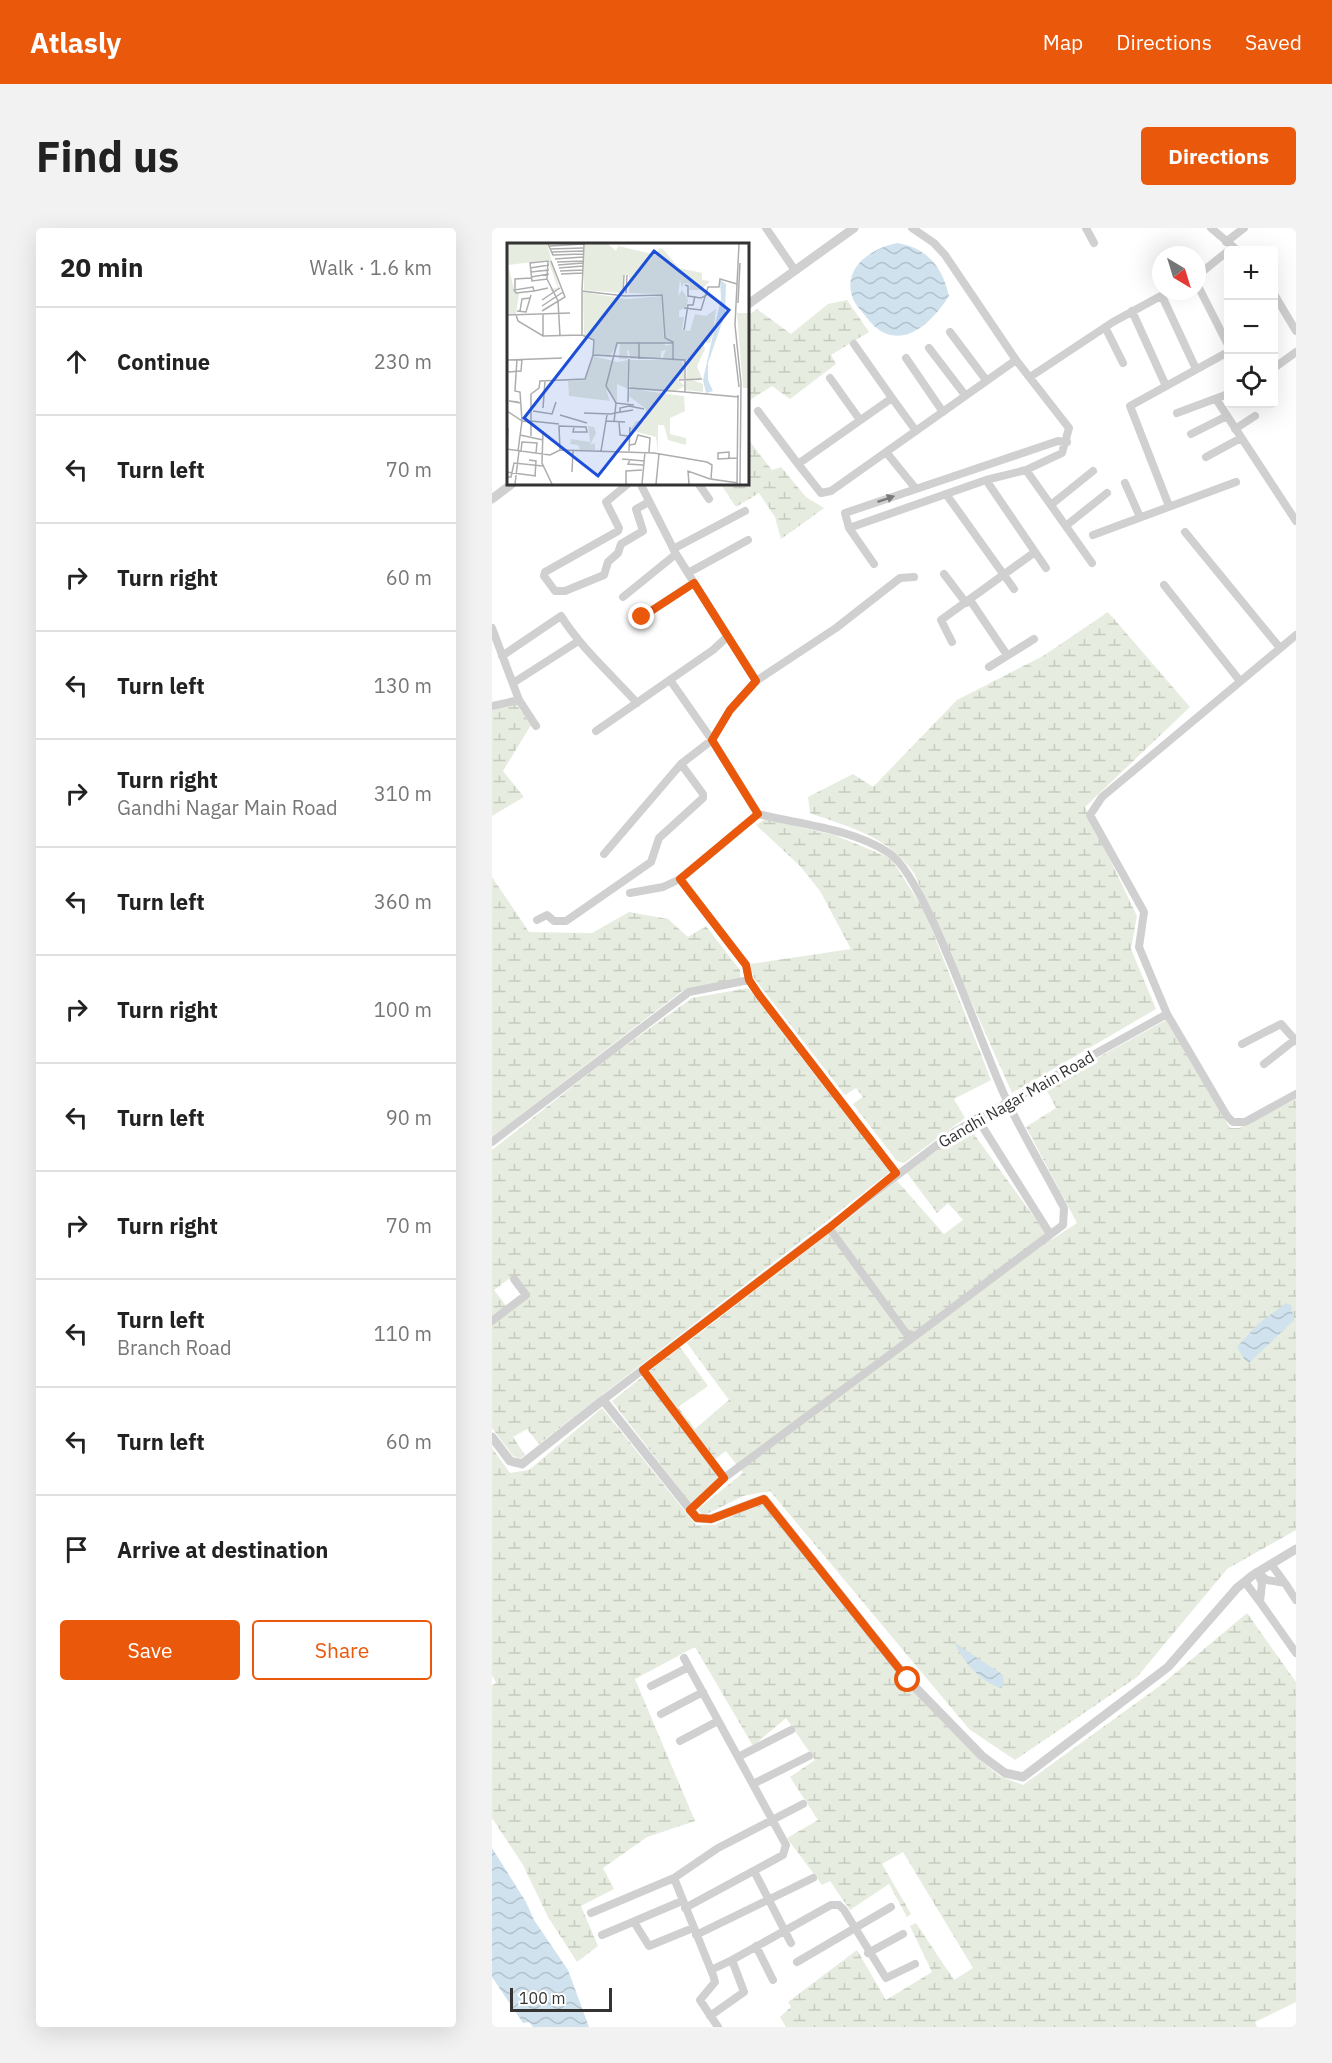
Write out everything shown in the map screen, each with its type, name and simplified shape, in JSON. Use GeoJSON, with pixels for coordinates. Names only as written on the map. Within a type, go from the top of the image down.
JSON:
{"type":"FeatureCollection","features":[{"type":"Feature","properties":{"kind":"street"},"geometry":{"type":"LineString","coordinates":[[766,228],[794,269]]}},
{"type":"Feature","properties":{"kind":"street"},"geometry":{"type":"LineString","coordinates":[[748,304],[854,228]]}},
{"type":"Feature","properties":{"kind":"street"},"geometry":{"type":"LineString","coordinates":[[849,528],[986,480],[1026,470],[1062,453],[1069,428],[1016,360],[945,255],[934,243],[912,228]]}},
{"type":"Feature","properties":{"kind":"street"},"geometry":{"type":"LineString","coordinates":[[1086,228],[1094,243]]}},
{"type":"Feature","properties":{"kind":"street"},"geometry":{"type":"LineString","coordinates":[[1211,228],[1229,246]]}},
{"type":"Feature","properties":{"kind":"street"},"geometry":{"type":"LineString","coordinates":[[1232,246],[1244,228]]}},
{"type":"Feature","properties":{"kind":"street"},"geometry":{"type":"LineString","coordinates":[[1206,269],[1224,254]]}},
{"type":"Feature","properties":{"kind":"street"},"geometry":{"type":"LineString","coordinates":[[1030,377],[1105,327],[1154,300]]}},
{"type":"Feature","properties":{"kind":"street"},"geometry":{"type":"LineString","coordinates":[[1164,300],[1196,369]]}},
{"type":"Feature","properties":{"kind":"street"},"geometry":{"type":"LineString","coordinates":[[1205,300],[1224,337]]}},
{"type":"Feature","properties":{"kind":"street"},"geometry":{"type":"LineString","coordinates":[[1278,300],[1296,331]]}},
{"type":"Feature","properties":{"kind":"street"},"geometry":{"type":"LineString","coordinates":[[1132,311],[1166,386]]}},
{"type":"Feature","properties":{"kind":"street"},"geometry":{"type":"LineString","coordinates":[[1105,327],[1123,363]]}},
{"type":"Feature","properties":{"kind":"street"},"geometry":{"type":"LineString","coordinates":[[950,332],[986,380]]}},
{"type":"Feature","properties":{"kind":"street"},"geometry":{"type":"LineString","coordinates":[[854,344],[916,431]]}},
{"type":"Feature","properties":{"kind":"street"},"geometry":{"type":"LineString","coordinates":[[929,348],[965,396]]}},
{"type":"Feature","properties":{"kind":"street"},"geometry":{"type":"LineString","coordinates":[[1278,365],[1296,352]]}},
{"type":"Feature","properties":{"kind":"street"},"geometry":{"type":"LineString","coordinates":[[1169,506],[1130,406],[1224,354]]}},
{"type":"Feature","properties":{"kind":"street"},"geometry":{"type":"LineString","coordinates":[[906,358],[943,411]]}},
{"type":"Feature","properties":{"kind":"street"},"geometry":{"type":"LineString","coordinates":[[758,411],[821,493],[827,493],[1016,360]]}},
{"type":"Feature","properties":{"kind":"street"},"geometry":{"type":"LineString","coordinates":[[830,378],[860,420]]}},
{"type":"Feature","properties":{"kind":"street"},"geometry":{"type":"LineString","coordinates":[[1177,413],[1224,396]]}},
{"type":"Feature","properties":{"kind":"street"},"geometry":{"type":"LineString","coordinates":[[798,464],[892,398]]}},
{"type":"Feature","properties":{"kind":"street"},"geometry":{"type":"LineString","coordinates":[[1216,399],[1296,521]]}},
{"type":"Feature","properties":{"kind":"street"},"geometry":{"type":"LineString","coordinates":[[1191,434],[1227,416]]}},
{"type":"Feature","properties":{"kind":"street"},"geometry":{"type":"LineString","coordinates":[[1235,429],[1255,416]]}},
{"type":"Feature","properties":{"kind":"street"},"geometry":{"type":"LineString","coordinates":[[1206,457],[1241,438]]}},
{"type":"Feature","properties":{"kind":"street"},"geometry":{"type":"LineString","coordinates":[[874,564],[849,528],[845,513],[1058,441],[1066,442]]}},
{"type":"Feature","properties":{"kind":"street"},"geometry":{"type":"LineString","coordinates":[[886,452],[916,489]]}},
{"type":"Feature","properties":{"kind":"street"},"geometry":{"type":"LineString","coordinates":[[1026,470],[1092,563]]}},
{"type":"Feature","properties":{"kind":"street"},"geometry":{"type":"LineString","coordinates":[[1052,504],[1094,471]]}},
{"type":"Feature","properties":{"kind":"street"},"geometry":{"type":"LineString","coordinates":[[948,478],[950,492],[1014,589]]}},
{"type":"Feature","properties":{"kind":"street"},"geometry":{"type":"LineString","coordinates":[[986,480],[1046,568]]}},
{"type":"Feature","properties":{"kind":"street"},"geometry":{"type":"LineString","coordinates":[[1093,536],[1236,482]]}},
{"type":"Feature","properties":{"kind":"street"},"geometry":{"type":"LineString","coordinates":[[1125,483],[1140,517]]}},
{"type":"Feature","properties":{"kind":"street"},"geometry":{"type":"LineString","coordinates":[[492,499],[512,484]]}},
{"type":"Feature","properties":{"kind":"street"},"geometry":{"type":"LineString","coordinates":[[628,484],[606,502],[619,528],[615,534],[548,569],[544,576],[559,592],[606,573],[606,564],[618,553],[621,544],[643,531],[636,509],[649,502]]}},
{"type":"Feature","properties":{"kind":"street"},"geometry":{"type":"LineString","coordinates":[[640,484],[674,551],[756,681]]}},
{"type":"Feature","properties":{"kind":"street"},"geometry":{"type":"LineString","coordinates":[[699,484],[709,499]]}},
{"type":"Feature","properties":{"kind":"street"},"geometry":{"type":"LineString","coordinates":[[1066,525],[1107,493]]}},
{"type":"Feature","properties":{"kind":"street"},"geometry":{"type":"LineString","coordinates":[[623,597],[674,551],[745,511]]}},
{"type":"Feature","properties":{"kind":"street"},"geometry":{"type":"LineString","coordinates":[[1185,532],[1280,648]]}},
{"type":"Feature","properties":{"kind":"street"},"geometry":{"type":"LineString","coordinates":[[615,534],[621,544]]}},
{"type":"Feature","properties":{"kind":"street"},"geometry":{"type":"LineString","coordinates":[[688,573],[748,540]]}},
{"type":"Feature","properties":{"kind":"street"},"geometry":{"type":"LineString","coordinates":[[952,642],[941,620],[1035,552]]}},
{"type":"Feature","properties":{"kind":"street"},"geometry":{"type":"LineString","coordinates":[[944,574],[968,602],[1006,655]]}},
{"type":"Feature","properties":{"kind":"street"},"geometry":{"type":"LineString","coordinates":[[604,854],[681,764],[698,748],[712,740],[730,710],[756,681],[836,628],[900,578],[914,577]]}},
{"type":"Feature","properties":{"kind":"street"},"geometry":{"type":"LineString","coordinates":[[642,617],[694,583]]}},
{"type":"Feature","properties":{"kind":"street"},"geometry":{"type":"LineString","coordinates":[[1164,585],[1240,681]]}},
{"type":"Feature","properties":{"kind":"street"},"geometry":{"type":"LineString","coordinates":[[502,656],[561,616],[584,651],[596,658],[637,703]]}},
{"type":"Feature","properties":{"kind":"street"},"geometry":{"type":"LineString","coordinates":[[492,628],[519,700],[536,726]]}},
{"type":"Feature","properties":{"kind":"street"},"geometry":{"type":"LineString","coordinates":[[1296,634],[1102,797],[1090,815],[1144,912],[1140,947],[1167,1014],[1227,1116],[1233,1122],[1245,1122],[1296,1094]]}},
{"type":"Feature","properties":{"kind":"street"},"geometry":{"type":"LineString","coordinates":[[596,731],[713,650],[728,636]]}},
{"type":"Feature","properties":{"kind":"street"},"geometry":{"type":"LineString","coordinates":[[989,667],[1034,639]]}},
{"type":"Feature","properties":{"kind":"street"},"geometry":{"type":"LineString","coordinates":[[513,683],[577,642]]}},
{"type":"Feature","properties":{"kind":"street"},"geometry":{"type":"LineString","coordinates":[[670,680],[712,740],[758,814],[840,831],[890,854],[908,874],[927,910],[1007,1102],[1064,1208],[1063,1225],[724,1478],[690,1510]]}},
{"type":"Feature","properties":{"kind":"street"},"geometry":{"type":"LineString","coordinates":[[492,706],[519,700]]}},
{"type":"Feature","properties":{"kind":"street"},"geometry":{"type":"LineString","coordinates":[[537,920],[547,915],[554,921],[566,921],[651,862],[659,838],[703,798],[703,794],[681,764]]}},
{"type":"Feature","properties":{"kind":"street"},"geometry":{"type":"LineString","coordinates":[[630,893],[663,887],[680,879],[758,814]]}},
{"type":"Feature","properties":{"kind":"street"},"geometry":{"type":"LineString","coordinates":[[680,879],[746,965],[749,980],[896,1173]]}},
{"type":"Feature","properties":{"kind":"street"},"geometry":{"type":"LineString","coordinates":[[492,1142],[689,992],[749,980]]}},
{"type":"Feature","properties":{"kind":"street","name":"Gandhi Nagar Main Road"},"geometry":{"type":"LineString","coordinates":[[492,1437],[510,1461],[522,1464],[829,1228],[896,1173],[977,1118],[1167,1014]]}},
{"type":"Feature","properties":{"kind":"street"},"geometry":{"type":"LineString","coordinates":[[1242,1044],[1281,1024],[1296,1040],[1264,1064]]}},
{"type":"Feature","properties":{"kind":"street"},"geometry":{"type":"LineString","coordinates":[[977,1118],[1050,1234]]}},
{"type":"Feature","properties":{"kind":"street"},"geometry":{"type":"LineString","coordinates":[[829,1228],[906,1333],[915,1336]]}},
{"type":"Feature","properties":{"kind":"street"},"geometry":{"type":"LineString","coordinates":[[492,1321],[526,1294],[514,1279]]}},
{"type":"Feature","properties":{"kind":"street"},"geometry":{"type":"LineString","coordinates":[[643,1370],[724,1478]]}},
{"type":"Feature","properties":{"kind":"street"},"geometry":{"type":"LineString","coordinates":[[603,1401],[697,1518],[703,1521],[764,1499],[908,1680],[982,1756],[1014,1777],[1023,1777],[1168,1667],[1245,1582],[1257,1572],[1296,1549]]}},
{"type":"Feature","properties":{"kind":"street"},"geometry":{"type":"LineString","coordinates":[[1271,1564],[1296,1600]]}},
{"type":"Feature","properties":{"kind":"street"},"geometry":{"type":"LineString","coordinates":[[1257,1572],[1267,1580],[1285,1583]]}},
{"type":"Feature","properties":{"kind":"street"},"geometry":{"type":"LineString","coordinates":[[1257,1572],[1262,1583],[1260,1602]]}},
{"type":"Feature","properties":{"kind":"street"},"geometry":{"type":"LineString","coordinates":[[1245,1582],[1296,1653]]}},
{"type":"Feature","properties":{"kind":"street"},"geometry":{"type":"LineString","coordinates":[[602,1935],[684,1904],[754,1871],[783,1855],[785,1851],[786,1845],[684,1658]]}},
{"type":"Feature","properties":{"kind":"street"},"geometry":{"type":"LineString","coordinates":[[651,1686],[689,1667]]}},
{"type":"Feature","properties":{"kind":"street"},"geometry":{"type":"LineString","coordinates":[[661,1714],[703,1692]]}},
{"type":"Feature","properties":{"kind":"street"},"geometry":{"type":"LineString","coordinates":[[680,1741],[718,1721]]}},
{"type":"Feature","properties":{"kind":"street"},"geometry":{"type":"LineString","coordinates":[[738,1757],[791,1730]]}},
{"type":"Feature","properties":{"kind":"street"},"geometry":{"type":"LineString","coordinates":[[753,1784],[809,1756]]}},
{"type":"Feature","properties":{"kind":"street"},"geometry":{"type":"LineString","coordinates":[[591,1913],[674,1878],[718,1848],[803,1804]]}},
{"type":"Feature","properties":{"kind":"street"},"geometry":{"type":"LineString","coordinates":[[754,1871],[791,1943]]}},
{"type":"Feature","properties":{"kind":"street"},"geometry":{"type":"LineString","coordinates":[[674,1878],[715,1982],[700,2000],[718,2027]]}},
{"type":"Feature","properties":{"kind":"street"},"geometry":{"type":"LineString","coordinates":[[634,1922],[649,1946],[694,1932],[769,1900],[813,1878]]}},
{"type":"Feature","properties":{"kind":"street"},"geometry":{"type":"LineString","coordinates":[[711,1970],[831,1905],[839,1905],[886,1978],[915,1964]]}},
{"type":"Feature","properties":{"kind":"street"},"geometry":{"type":"LineString","coordinates":[[797,1962],[856,1930],[891,1907]]}},
{"type":"Feature","properties":{"kind":"street"},"geometry":{"type":"LineString","coordinates":[[868,1953],[903,1934]]}},
{"type":"Feature","properties":{"kind":"street"},"geometry":{"type":"LineString","coordinates":[[756,1946],[773,1980]]}},
{"type":"Feature","properties":{"kind":"street"},"geometry":{"type":"LineString","coordinates":[[710,2016],[744,1992],[732,1960]]}},
{"type":"Feature","properties":{"kind":"green space"},"geometry":{"type":"Polygon","coordinates":[[[847,300],[869,332],[831,355],[836,364],[790,399],[772,386],[748,401],[748,315],[757,309],[791,334],[828,304],[847,300]]]}},
{"type":"Feature","properties":{"kind":"green space"},"geometry":{"type":"Polygon","coordinates":[[[748,439],[772,470],[781,467],[806,497],[824,508],[781,539],[775,517],[759,493],[736,507],[721,484],[748,484],[748,439]]]}},
{"type":"Feature","properties":{"kind":"green space"},"geometry":{"type":"Polygon","coordinates":[[[1108,612],[1190,707],[1085,807],[1137,916],[1131,949],[1156,1009],[1012,1093],[914,873],[892,850],[868,835],[810,813],[808,797],[853,774],[873,787],[957,700],[1043,656],[1108,612]]]}},
{"type":"Feature","properties":{"kind":"green space"},"geometry":{"type":"Polygon","coordinates":[[[516,704],[531,725],[503,771],[524,797],[492,816],[492,710],[516,704]]]}},
{"type":"Feature","properties":{"kind":"green space"},"geometry":{"type":"Polygon","coordinates":[[[765,819],[834,835],[891,858],[925,912],[991,1080],[954,1099],[965,1118],[904,1163],[897,1161],[853,1104],[863,1097],[856,1088],[845,1095],[754,978],[750,964],[851,949],[820,891],[800,866],[756,825],[765,819]]]}},
{"type":"Feature","properties":{"kind":"green space"},"geometry":{"type":"Polygon","coordinates":[[[492,877],[529,932],[592,933],[629,912],[668,919],[688,937],[706,926],[740,970],[740,979],[682,991],[492,1137],[492,877]]]}},
{"type":"Feature","properties":{"kind":"green space"},"geometry":{"type":"Polygon","coordinates":[[[748,988],[890,1172],[539,1444],[527,1429],[513,1437],[525,1455],[520,1459],[513,1456],[492,1428],[492,1324],[525,1299],[510,1278],[494,1290],[507,1307],[492,1318],[492,1150],[610,1057],[692,998],[748,988]]]}},
{"type":"Feature","properties":{"kind":"green space"},"geometry":{"type":"Polygon","coordinates":[[[1166,1020],[1230,1128],[1239,1128],[1296,1099],[1296,1530],[1227,1569],[1137,1677],[1015,1760],[969,1729],[770,1491],[743,1496],[703,1516],[698,1509],[743,1473],[726,1451],[715,1459],[725,1472],[691,1504],[612,1401],[680,1347],[708,1386],[678,1407],[695,1429],[729,1400],[687,1343],[897,1181],[944,1234],[963,1220],[948,1203],[937,1213],[907,1173],[968,1126],[1051,1240],[1077,1223],[1026,1127],[1056,1108],[1045,1087],[1166,1020]]]}},
{"type":"Feature","properties":{"kind":"green space"},"geometry":{"type":"Polygon","coordinates":[[[602,1408],[696,1525],[715,1525],[756,1503],[765,1503],[801,1547],[815,1571],[907,1685],[981,1761],[1000,1776],[1023,1785],[1161,1685],[1247,1613],[1296,1682],[1296,2002],[1255,2022],[1257,2027],[786,2027],[780,2017],[791,2007],[788,2002],[857,1950],[886,2000],[932,1972],[910,1926],[916,1923],[954,1980],[973,1968],[903,1852],[882,1864],[911,1914],[907,1917],[889,1884],[850,1910],[830,1881],[822,1885],[787,1838],[818,1820],[790,1777],[815,1760],[786,1718],[753,1746],[695,1647],[635,1679],[695,1821],[647,1837],[603,1868],[614,1889],[581,1906],[598,1946],[577,1962],[548,1917],[523,1865],[492,1818],[492,1685],[496,1683],[492,1675],[492,1448],[510,1473],[529,1470],[602,1408]]]}},
{"type":"Feature","properties":{"kind":"water"},"geometry":{"type":"Polygon","coordinates":[[[897,243],[917,249],[932,260],[942,276],[949,296],[922,326],[901,336],[889,335],[878,329],[867,318],[854,302],[850,285],[856,267],[862,260],[879,249],[897,243]]]}},
{"type":"Feature","properties":{"kind":"water"},"geometry":{"type":"Polygon","coordinates":[[[1286,1303],[1291,1305],[1294,1320],[1249,1363],[1237,1347],[1257,1325],[1286,1303]]]}},
{"type":"Feature","properties":{"kind":"water"},"geometry":{"type":"Polygon","coordinates":[[[955,1643],[1003,1675],[1004,1685],[1001,1688],[980,1676],[968,1664],[955,1643]]]}},
{"type":"Feature","properties":{"kind":"water"},"geometry":{"type":"Polygon","coordinates":[[[492,1848],[526,1902],[534,1920],[568,1970],[589,2027],[533,2027],[529,2022],[523,2023],[492,1977],[492,1848]]]}},
{"type":"Feature","properties":{"kind":"route"},"geometry":{"type":"LineString","coordinates":[[642,617],[694,583],[756,681],[730,710],[718,734],[712,740],[758,814],[680,879],[746,965],[749,980],[759,995],[896,1173],[829,1228],[643,1370],[724,1478],[690,1510],[703,1521],[754,1501],[764,1499],[770,1503],[908,1680]]}}]}
